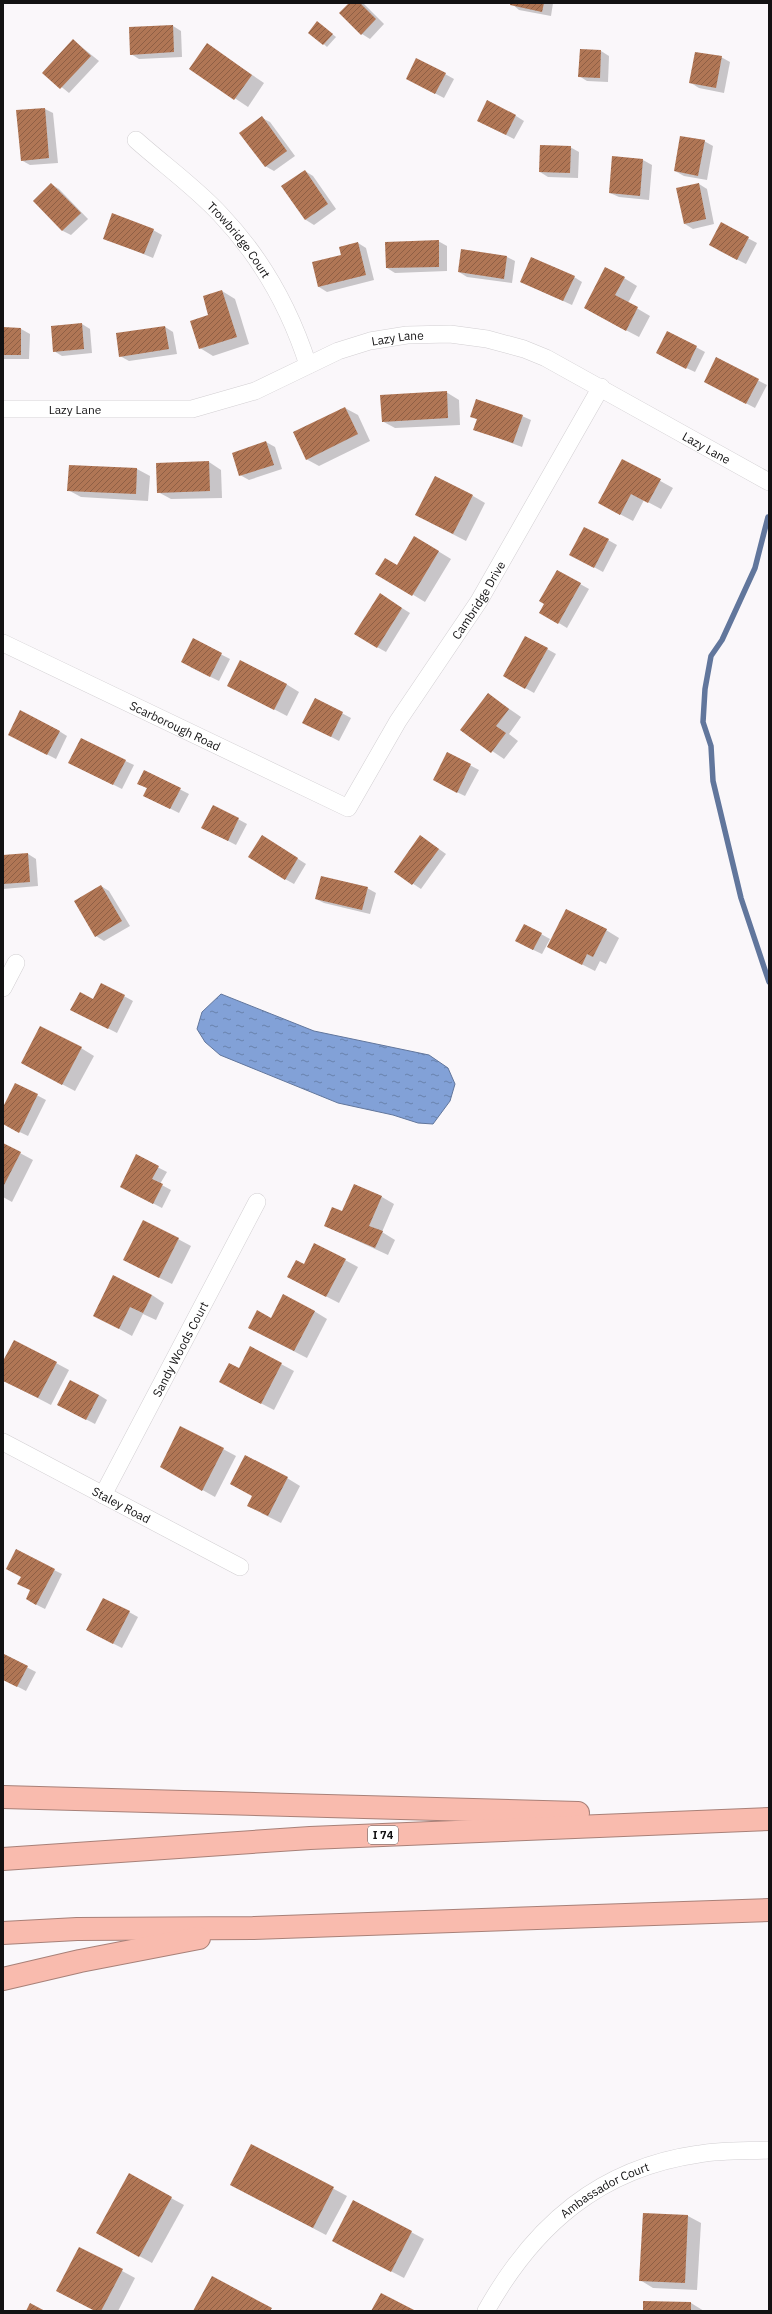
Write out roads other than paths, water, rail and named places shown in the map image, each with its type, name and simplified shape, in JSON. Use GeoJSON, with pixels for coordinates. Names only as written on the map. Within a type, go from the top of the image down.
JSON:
{"type":"FeatureCollection","features":[{"type":"Feature","properties":{"kind":"highway"},"geometry":{"type":"LineString","coordinates":[[3,1797],[766,1819]]}},
{"type":"Feature","properties":{"kind":"highway","name":"I 74"},"geometry":{"type":"LineString","coordinates":[[3,1859],[302,1839],[766,1819]]}},
{"type":"Feature","properties":{"kind":"highway"},"geometry":{"type":"LineString","coordinates":[[3,1933],[76,1929],[253,1928],[769,1910]]}},
{"type":"Feature","properties":{"kind":"highway"},"geometry":{"type":"LineString","coordinates":[[3,1979],[80,1961],[253,1928]]}},
{"type":"Feature","properties":{"kind":"street","name":"Trowbridge Court"},"geometry":{"type":"LineString","coordinates":[[136,140],[220,214],[250,249],[272,282],[301,344],[308,365]]}},
{"type":"Feature","properties":{"kind":"street","name":"Lazy Lane"},"geometry":{"type":"LineString","coordinates":[[3,409],[192,409],[255,391],[338,351],[370,341],[407,335],[450,334],[487,339],[524,349],[546,358],[601,387],[769,482]]}},
{"type":"Feature","properties":{"kind":"street","name":"Cambridge Drive"},"geometry":{"type":"LineString","coordinates":[[348,808],[398,720],[479,601],[601,387]]}},
{"type":"Feature","properties":{"kind":"street","name":"Scarborough Road"},"geometry":{"type":"LineString","coordinates":[[3,643],[348,808]]}},
{"type":"Feature","properties":{"kind":"street"},"geometry":{"type":"LineString","coordinates":[[3,988],[16,963]]}},
{"type":"Feature","properties":{"kind":"street","name":"Sandy Woods Court"},"geometry":{"type":"LineString","coordinates":[[103,1495],[257,1202]]}},
{"type":"Feature","properties":{"kind":"street","name":"Staley Road"},"geometry":{"type":"LineString","coordinates":[[3,1442],[240,1567]]}},
{"type":"Feature","properties":{"kind":"street","name":"Ambassador Court"},"geometry":{"type":"LineString","coordinates":[[486,2311],[516,2262],[539,2235],[566,2210],[592,2192],[657,2162],[699,2154],[769,2150]]}},
{"type":"Feature","properties":{"kind":"water"},"geometry":{"type":"Polygon","coordinates":[[[221,994],[314,1031],[429,1055],[448,1068],[455,1084],[450,1101],[433,1124],[418,1123],[393,1115],[338,1103],[220,1055],[205,1042],[197,1029],[202,1012],[221,994]]]}},
{"type":"Feature","properties":{"kind":"waterway"},"geometry":{"type":"LineString","coordinates":[[768,517],[755,568],[722,640],[711,656],[705,689],[703,722],[711,746],[713,781],[741,898],[769,982]]}}]}
